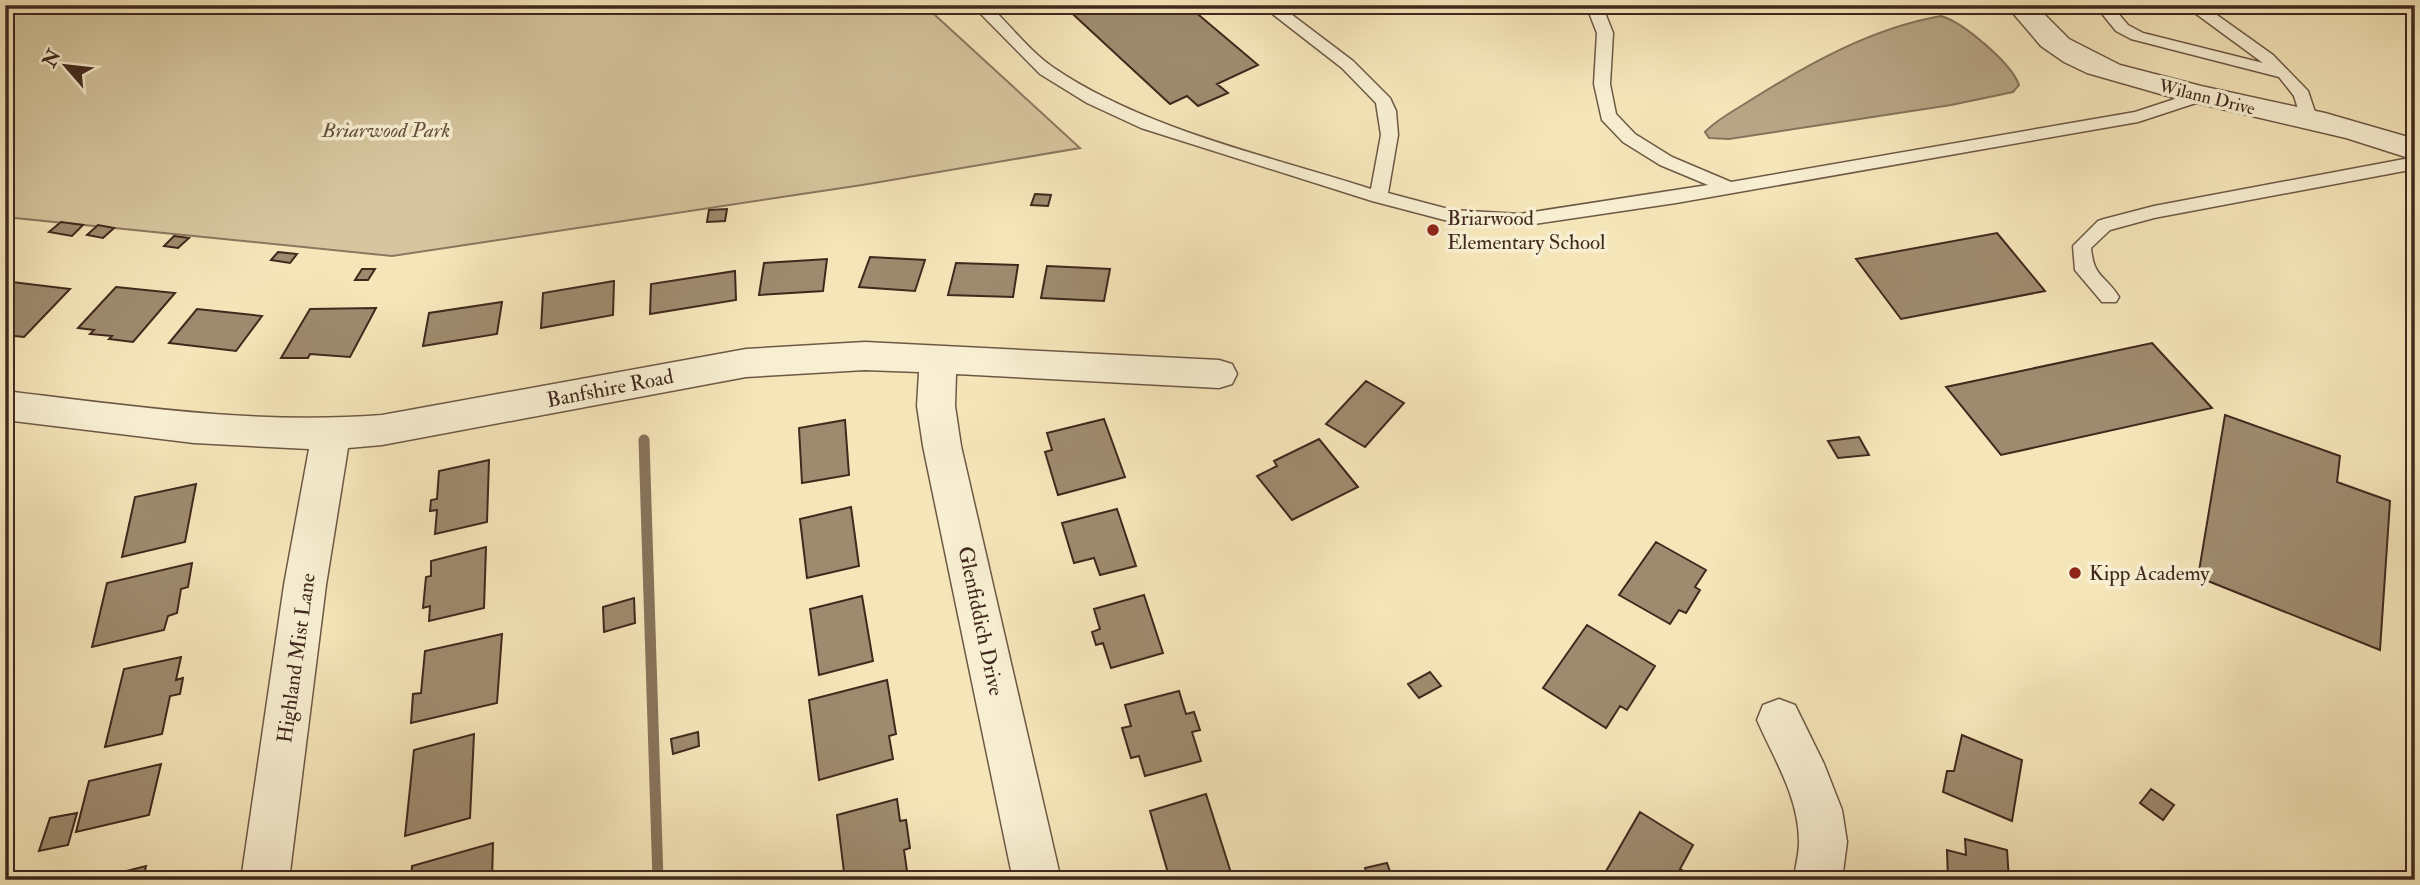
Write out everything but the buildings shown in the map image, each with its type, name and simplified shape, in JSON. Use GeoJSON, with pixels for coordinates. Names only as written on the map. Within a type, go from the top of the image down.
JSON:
{"type":"FeatureCollection","features":[{"type":"Feature","properties":{"kind":"street","name":"Wilann Drive"},"geometry":{"type":"LineString","coordinates":[[2020,5],[2039,30],[2075,56],[2142,81],[2309,121],[2415,150]]}},
{"type":"Feature","properties":{"kind":"street","name":"Banfshire Road"},"geometry":{"type":"LineString","coordinates":[[5,405],[267,435],[331,436],[382,430],[746,363],[865,356],[1219,374]]}},
{"type":"Feature","properties":{"kind":"street","name":"Glenfiddich Drive"},"geometry":{"type":"LineString","coordinates":[[938,360],[936,406],[942,446],[1037,880]]}},
{"type":"Feature","properties":{"kind":"street","name":"Highland Mist Lane"},"geometry":{"type":"LineString","coordinates":[[265,880],[305,585],[331,436]]}},
{"type":"Feature","properties":{"kind":"street"},"geometry":{"type":"LineString","coordinates":[[1779,720],[1808,778],[1819,810],[1823,842],[1818,880]]}},
{"type":"Feature","properties":{"kind":"lane"},"geometry":{"type":"LineString","coordinates":[[980,5],[1046,70],[1093,99],[1147,124],[1378,197],[1452,216],[1520,220],[1730,188],[2138,117],[2199,96]]}},
{"type":"Feature","properties":{"kind":"lane"},"geometry":{"type":"LineString","coordinates":[[1269,5],[1357,74],[1385,103],[1388,129],[1387,162],[1378,197]]}},
{"type":"Feature","properties":{"kind":"lane"},"geometry":{"type":"LineString","coordinates":[[1594,5],[1605,33],[1602,85],[1608,116],[1629,138],[1666,162],[1730,188]]}},
{"type":"Feature","properties":{"kind":"lane"},"geometry":{"type":"LineString","coordinates":[[2102,5],[2122,28],[2137,36],[2282,73]]}},
{"type":"Feature","properties":{"kind":"lane"},"geometry":{"type":"LineString","coordinates":[[2192,5],[2236,33],[2282,73],[2302,95],[2309,121]]}},
{"type":"Feature","properties":{"kind":"lane"},"geometry":{"type":"LineString","coordinates":[[2109,297],[2084,270],[2082,246],[2104,225],[2154,212],[2415,163]]}},
{"type":"Feature","properties":{"kind":"green space","name":"Briarwood Park"},"geometry":{"type":"Polygon","coordinates":[[[5,5],[924,5],[1080,148],[862,185],[392,256],[5,217],[5,5]]]}},
{"type":"Feature","properties":{"kind":"shaded area"},"geometry":{"type":"Polygon","coordinates":[[[1941,16],[1974,35],[2007,66],[2019,85],[2013,92],[1951,105],[1729,139],[1709,138],[1705,132],[1720,119],[1771,87],[1841,49],[1890,29],[1941,16]]]}},
{"type":"Feature","properties":{"kind":"waterway"},"geometry":{"type":"LineString","coordinates":[[644,440],[658,880]]}},
{"type":"Feature","properties":{"kind":"place","name":"Briarwood Elementary School"},"geometry":{"type":"Point","coordinates":[1433,230]}},
{"type":"Feature","properties":{"kind":"place","name":"Kipp Academy"},"geometry":{"type":"Point","coordinates":[2075,573]}}]}
